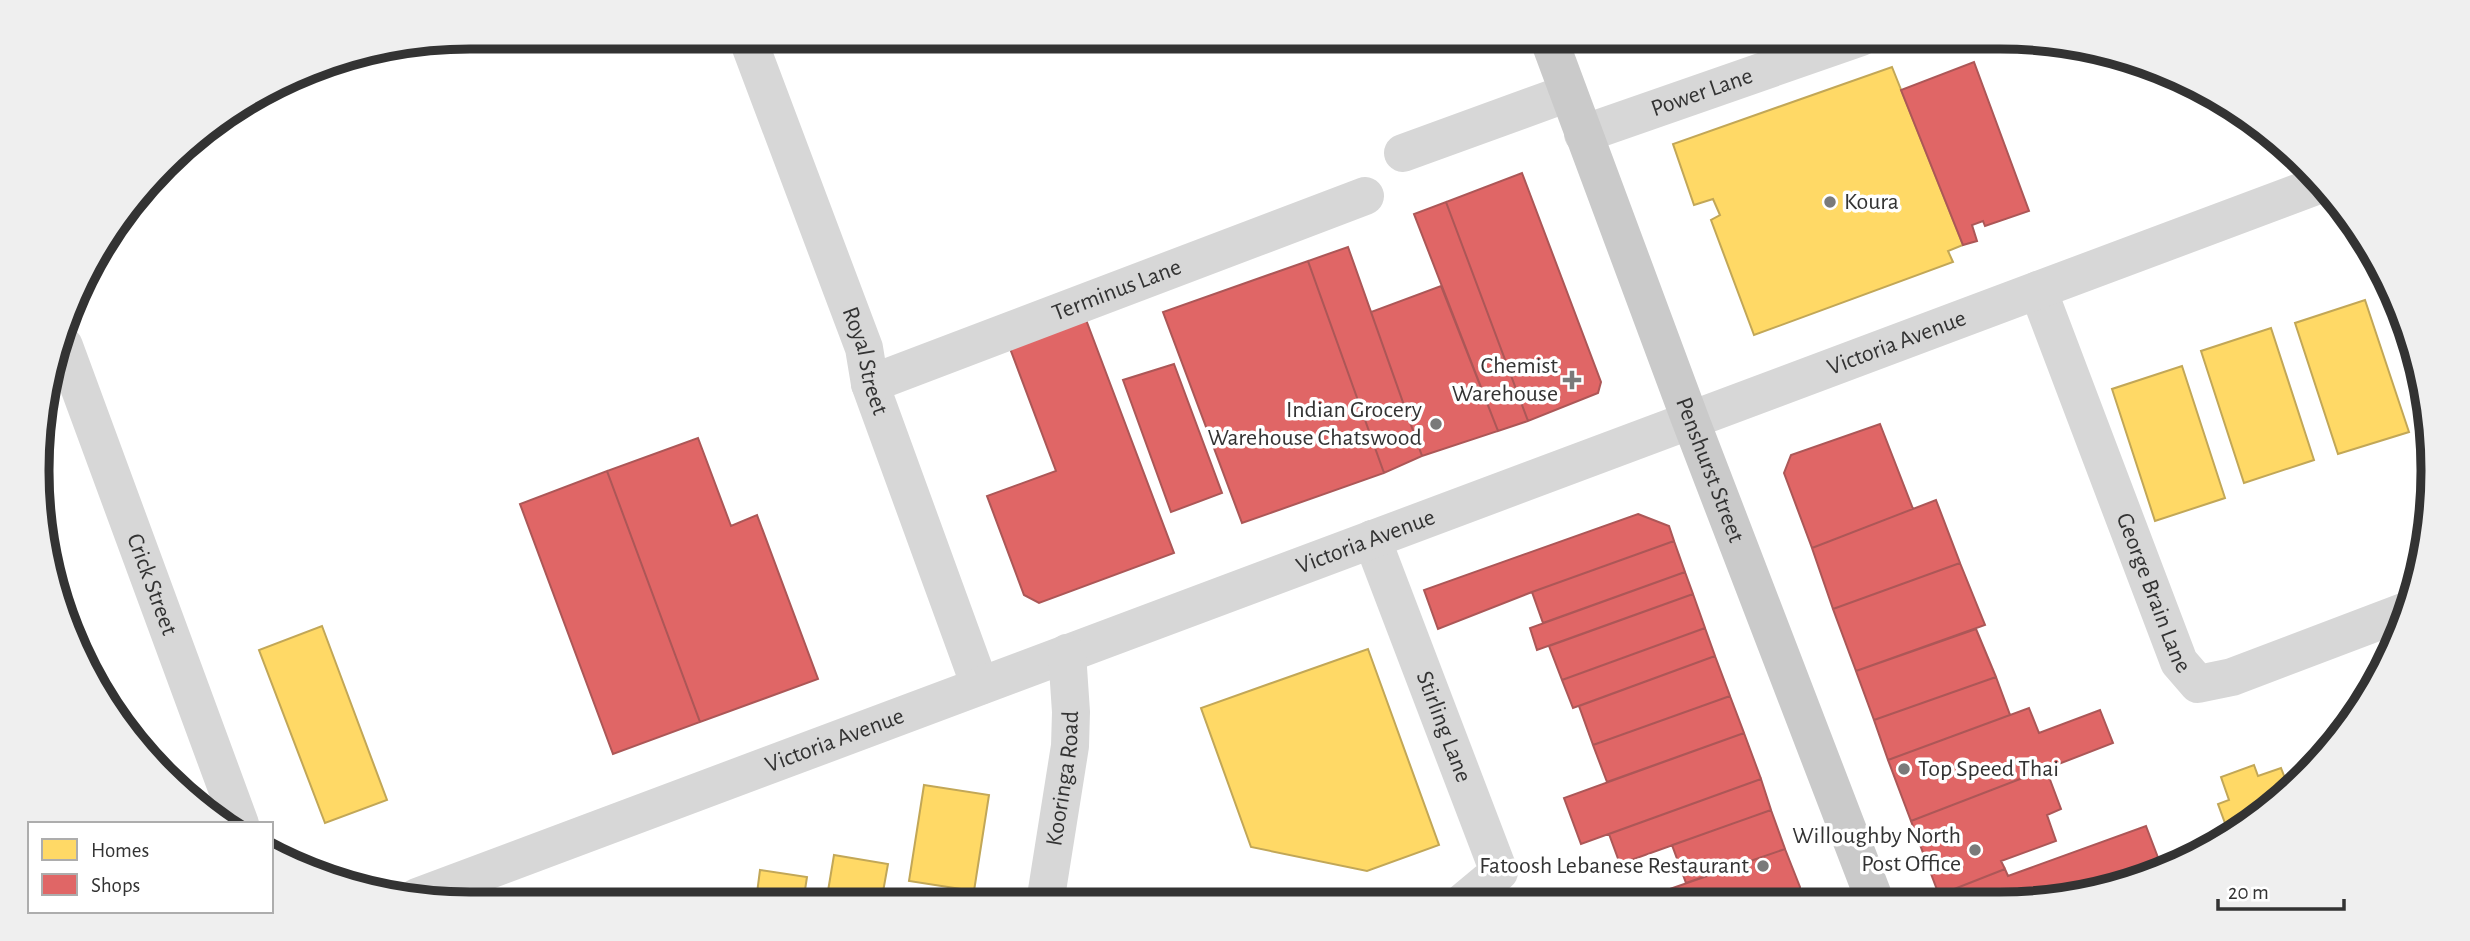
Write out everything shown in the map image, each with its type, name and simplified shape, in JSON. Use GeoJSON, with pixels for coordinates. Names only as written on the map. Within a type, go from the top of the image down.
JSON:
{"type":"FeatureCollection","features":[{"type":"Feature","properties":{"kind":"main road","name":"Penshurst Street"},"geometry":{"type":"LineString","coordinates":[[1552,49],[1690,419],[1872,892]]}},
{"type":"Feature","properties":{"kind":"street","name":"Royal Street"},"geometry":{"type":"LineString","coordinates":[[752,49],[864,348],[870,384],[980,686]]}},
{"type":"Feature","properties":{"kind":"street","name":"Power Lane"},"geometry":{"type":"LineString","coordinates":[[1583,134],[1827,49]]}},
{"type":"Feature","properties":{"kind":"street"},"geometry":{"type":"LineString","coordinates":[[1403,153],[1568,93]]}},
{"type":"Feature","properties":{"kind":"street","name":"Victoria Avenue"},"geometry":{"type":"LineString","coordinates":[[434,890],[2311,188]]}},
{"type":"Feature","properties":{"kind":"street","name":"Terminus Lane"},"geometry":{"type":"LineString","coordinates":[[870,384],[1365,196]]}},
{"type":"Feature","properties":{"kind":"street","name":"George Brain Lane"},"geometry":{"type":"LineString","coordinates":[[2038,290],[2179,662],[2198,684],[2231,677],[2396,615]]}},
{"type":"Feature","properties":{"kind":"street","name":"Crick Street"},"geometry":{"type":"LineString","coordinates":[[66,351],[239,822]]}},
{"type":"Feature","properties":{"kind":"street","name":"Stirling Lane"},"geometry":{"type":"LineString","coordinates":[[1372,539],[1499,872],[1475,892]]}},
{"type":"Feature","properties":{"kind":"street","name":"Kooringa Road"},"geometry":{"type":"LineString","coordinates":[[1047,892],[1070,746],[1067,653]]}},
{"type":"Feature","properties":{"kind":"building: Homes","name":"Koura"},"geometry":{"type":"Polygon","coordinates":[[[1892,67],[1963,245],[1948,251],[1953,262],[1754,335],[1711,220],[1720,215],[1713,199],[1694,205],[1673,144],[1892,67]]]}},
{"type":"Feature","properties":{"kind":"building: Homes"},"geometry":{"type":"Polygon","coordinates":[[[2365,300],[2409,432],[2338,454],[2295,323],[2365,300]]]}},
{"type":"Feature","properties":{"kind":"building: Homes"},"geometry":{"type":"Polygon","coordinates":[[[2271,328],[2314,460],[2244,483],[2201,351],[2271,328]]]}},
{"type":"Feature","properties":{"kind":"building: Homes"},"geometry":{"type":"Polygon","coordinates":[[[2182,366],[2225,498],[2155,521],[2112,389],[2182,366]]]}},
{"type":"Feature","properties":{"kind":"building: Homes"},"geometry":{"type":"Polygon","coordinates":[[[322,626],[387,800],[325,823],[259,650],[322,626]]]}},
{"type":"Feature","properties":{"kind":"building: Homes"},"geometry":{"type":"Polygon","coordinates":[[[1368,649],[1439,845],[1367,871],[1251,847],[1201,708],[1368,649]]]}},
{"type":"Feature","properties":{"kind":"building: Homes"},"geometry":{"type":"Polygon","coordinates":[[[2254,765],[2258,776],[2281,768],[2286,780],[2226,826],[2218,804],[2229,800],[2221,777],[2254,765]]]}},
{"type":"Feature","properties":{"kind":"building: Homes"},"geometry":{"type":"Polygon","coordinates":[[[924,785],[989,795],[974,891],[909,881],[924,785]]]}},
{"type":"Feature","properties":{"kind":"building: Homes"},"geometry":{"type":"Polygon","coordinates":[[[834,855],[888,864],[883,892],[828,892],[834,855]]]}},
{"type":"Feature","properties":{"kind":"building: Homes"},"geometry":{"type":"Polygon","coordinates":[[[760,870],[807,877],[805,892],[757,892],[760,870]]]}},
{"type":"Feature","properties":{"kind":"building: Shops"},"geometry":{"type":"Polygon","coordinates":[[[1974,62],[2029,211],[1985,226],[1983,221],[1972,225],[1977,241],[1963,245],[1901,90],[1974,62]]]}},
{"type":"Feature","properties":{"kind":"building: Shops"},"geometry":{"type":"Polygon","coordinates":[[[1522,173],[1601,382],[1598,393],[1528,421],[1446,202],[1522,173]]]}},
{"type":"Feature","properties":{"kind":"building: Shops"},"geometry":{"type":"Polygon","coordinates":[[[1446,202],[1528,421],[1498,431],[1414,214],[1446,202]]]}},
{"type":"Feature","properties":{"kind":"building: Shops"},"geometry":{"type":"Polygon","coordinates":[[[1348,247],[1422,456],[1384,473],[1308,261],[1348,247]]]}},
{"type":"Feature","properties":{"kind":"building: Shops"},"geometry":{"type":"Polygon","coordinates":[[[1308,261],[1384,473],[1242,523],[1163,312],[1308,261]]]}},
{"type":"Feature","properties":{"kind":"building: Shops"},"geometry":{"type":"Polygon","coordinates":[[[1441,286],[1498,431],[1422,456],[1371,312],[1441,286]]]}},
{"type":"Feature","properties":{"kind":"building: Shops"},"geometry":{"type":"Polygon","coordinates":[[[1085,317],[1174,553],[1039,603],[1024,595],[987,496],[1056,471],[1008,343],[1085,317]]]}},
{"type":"Feature","properties":{"kind":"building: Shops"},"geometry":{"type":"Polygon","coordinates":[[[1174,364],[1222,493],[1171,512],[1123,380],[1174,364]]]}},
{"type":"Feature","properties":{"kind":"building: Shops"},"geometry":{"type":"Polygon","coordinates":[[[1880,424],[1913,509],[1812,548],[1784,473],[1791,455],[1880,424]]]}},
{"type":"Feature","properties":{"kind":"building: Shops"},"geometry":{"type":"Polygon","coordinates":[[[698,438],[731,526],[757,515],[818,679],[700,722],[607,471],[698,438]]]}},
{"type":"Feature","properties":{"kind":"building: Shops"},"geometry":{"type":"Polygon","coordinates":[[[607,471],[700,722],[613,754],[520,504],[607,471]]]}},
{"type":"Feature","properties":{"kind":"building: Shops"},"geometry":{"type":"Polygon","coordinates":[[[1936,500],[1960,563],[1833,609],[1812,548],[1936,500]]]}},
{"type":"Feature","properties":{"kind":"building: Shops"},"geometry":{"type":"Polygon","coordinates":[[[1638,514],[1669,526],[1674,541],[1438,629],[1424,590],[1638,514]]]}},
{"type":"Feature","properties":{"kind":"building: Shops"},"geometry":{"type":"Polygon","coordinates":[[[1674,541],[1685,572],[1543,623],[1532,592],[1674,541]]]}},
{"type":"Feature","properties":{"kind":"building: Shops"},"geometry":{"type":"Polygon","coordinates":[[[1960,563],[1985,625],[1856,671],[1833,609],[1960,563]]]}},
{"type":"Feature","properties":{"kind":"building: Shops"},"geometry":{"type":"Polygon","coordinates":[[[1685,572],[1693,594],[1537,650],[1530,628],[1685,572]]]}},
{"type":"Feature","properties":{"kind":"building: Shops"},"geometry":{"type":"Polygon","coordinates":[[[1693,594],[1705,628],[1562,680],[1549,646],[1693,594]]]}},
{"type":"Feature","properties":{"kind":"building: Shops"},"geometry":{"type":"Polygon","coordinates":[[[1705,628],[1715,656],[1573,708],[1562,680],[1705,628]]]}},
{"type":"Feature","properties":{"kind":"building: Shops"},"geometry":{"type":"Polygon","coordinates":[[[1976,629],[1996,677],[1874,720],[1856,671],[1976,629]]]}},
{"type":"Feature","properties":{"kind":"building: Shops"},"geometry":{"type":"Polygon","coordinates":[[[1715,656],[1730,696],[1593,745],[1579,706],[1715,656]]]}},
{"type":"Feature","properties":{"kind":"building: Shops"},"geometry":{"type":"Polygon","coordinates":[[[1996,677],[2010,715],[1888,760],[1874,720],[1996,677]]]}},
{"type":"Feature","properties":{"kind":"building: Shops"},"geometry":{"type":"Polygon","coordinates":[[[1730,696],[1744,733],[1607,782],[1593,745],[1730,696]]]}},
{"type":"Feature","properties":{"kind":"building: Shops"},"geometry":{"type":"Polygon","coordinates":[[[2029,708],[2039,733],[2100,710],[2113,743],[1911,821],[1888,760],[2029,708]]]}},
{"type":"Feature","properties":{"kind":"building: Shops"},"geometry":{"type":"Polygon","coordinates":[[[1744,733],[1761,779],[1581,844],[1564,798],[1744,733]]]}},
{"type":"Feature","properties":{"kind":"building: Shops"},"geometry":{"type":"Polygon","coordinates":[[[2046,769],[2061,809],[2047,815],[2056,841],[2001,861],[2005,869],[1947,892],[1938,892],[1911,821],[2046,769]]]}},
{"type":"Feature","properties":{"kind":"building: Shops"},"geometry":{"type":"Polygon","coordinates":[[[1761,779],[1771,810],[1620,864],[1609,834],[1761,779]]]}},
{"type":"Feature","properties":{"kind":"building: Shops"},"geometry":{"type":"Polygon","coordinates":[[[1771,810],[1785,849],[1686,883],[1672,845],[1771,810]]]}},
{"type":"Feature","properties":{"kind":"building: Shops"},"geometry":{"type":"Polygon","coordinates":[[[2146,826],[2159,861],[2109,878],[2055,888],[1947,892],[2005,869],[2008,876],[2146,826]]]}},
{"type":"Feature","properties":{"kind":"building: Shops","name":"Fatoosh Lebanese Restaurant"},"geometry":{"type":"Polygon","coordinates":[[[1785,849],[1800,887],[1799,892],[1616,892],[1667,890],[1785,849]]]}},
{"type":"Feature","properties":{"kind":"place","name":"Koura"},"geometry":{"type":"Point","coordinates":[1830,202]}},
{"type":"Feature","properties":{"kind":"place","name":"Chemist Warehouse"},"geometry":{"type":"Point","coordinates":[1572,380]}},
{"type":"Feature","properties":{"kind":"place","name":"Indian Grocery Warehouse Chatswood"},"geometry":{"type":"Point","coordinates":[1436,424]}},
{"type":"Feature","properties":{"kind":"place","name":"Top Speed Thai"},"geometry":{"type":"Point","coordinates":[1904,769]}},
{"type":"Feature","properties":{"kind":"place","name":"Willoughby North Post Office"},"geometry":{"type":"Point","coordinates":[1975,850]}},
{"type":"Feature","properties":{"kind":"place","name":"Fatoosh Lebanese Restaurant"},"geometry":{"type":"Point","coordinates":[1763,866]}}]}
